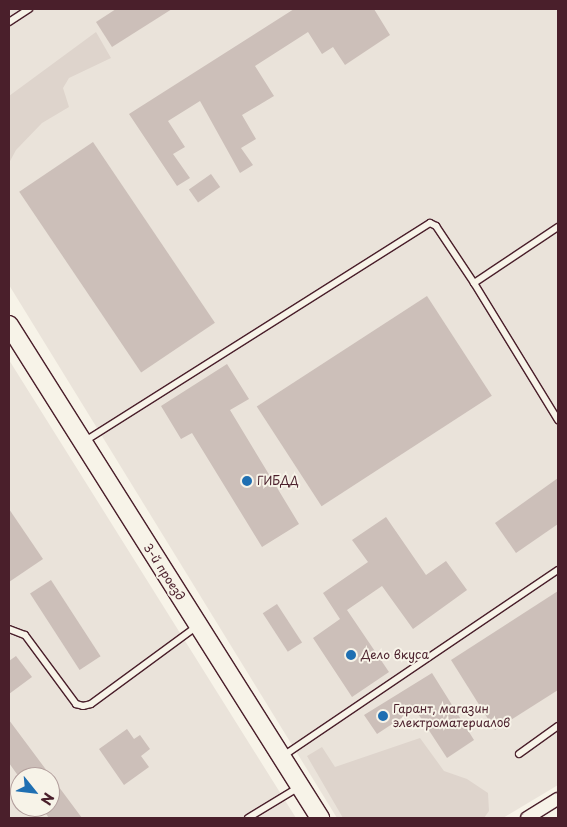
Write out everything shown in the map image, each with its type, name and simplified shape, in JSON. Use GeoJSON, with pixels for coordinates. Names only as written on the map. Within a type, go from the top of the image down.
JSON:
{"type":"FeatureCollection","features":[{"type":"Feature","properties":{"kind":"street","name":"3-й проезд"},"geometry":{"type":"LineString","coordinates":[[9,326],[320,818]]}},
{"type":"Feature","properties":{"kind":"street"},"geometry":{"type":"LineString","coordinates":[[527,818],[558,799]]}},
{"type":"Feature","properties":{"kind":"lane"},"geometry":{"type":"LineString","coordinates":[[9,22],[29,9]]}},
{"type":"Feature","properties":{"kind":"lane"},"geometry":{"type":"LineString","coordinates":[[81,442],[430,223],[436,226],[474,283],[558,420]]}},
{"type":"Feature","properties":{"kind":"lane"},"geometry":{"type":"LineString","coordinates":[[474,283],[558,227]]}},
{"type":"Feature","properties":{"kind":"lane"},"geometry":{"type":"LineString","coordinates":[[282,756],[558,570]]}},
{"type":"Feature","properties":{"kind":"lane"},"geometry":{"type":"LineString","coordinates":[[9,629],[25,635],[76,704],[83,706],[92,704],[198,626]]}},
{"type":"Feature","properties":{"kind":"lane"},"geometry":{"type":"LineString","coordinates":[[520,754],[558,726]]}},
{"type":"Feature","properties":{"kind":"lane"},"geometry":{"type":"LineString","coordinates":[[248,818],[300,786]]}},
{"type":"Feature","properties":{"kind":"shaded area"},"geometry":{"type":"Polygon","coordinates":[[[9,9],[558,9],[558,785],[503,818],[337,818],[9,285],[9,9]]]}},
{"type":"Feature","properties":{"kind":"shaded area"},"geometry":{"type":"Polygon","coordinates":[[[96,32],[111,58],[69,78],[63,88],[69,107],[42,123],[16,150],[9,163],[9,96],[96,32]]]}},
{"type":"Feature","properties":{"kind":"shaded area"},"geometry":{"type":"Polygon","coordinates":[[[9,360],[296,818],[9,818],[9,360]]]}},
{"type":"Feature","properties":{"kind":"shaded area"},"geometry":{"type":"Polygon","coordinates":[[[420,738],[444,771],[467,779],[488,793],[489,811],[484,818],[343,818],[307,756],[322,747],[335,767],[420,738]]]}},
{"type":"Feature","properties":{"kind":"building"},"geometry":{"type":"Polygon","coordinates":[[[116,9],[172,9],[112,47],[96,22],[116,9]]]}},
{"type":"Feature","properties":{"kind":"building"},"geometry":{"type":"Polygon","coordinates":[[[294,9],[374,9],[390,35],[345,65],[333,47],[322,54],[308,32],[255,66],[274,96],[242,115],[256,139],[241,148],[253,165],[240,173],[200,101],[168,121],[185,147],[173,154],[190,178],[177,186],[129,114],[294,9]]]}},
{"type":"Feature","properties":{"kind":"building"},"geometry":{"type":"Polygon","coordinates":[[[93,142],[215,323],[141,372],[19,192],[93,142]]]}},
{"type":"Feature","properties":{"kind":"building"},"geometry":{"type":"Polygon","coordinates":[[[211,174],[220,187],[198,203],[189,189],[211,174]]]}},
{"type":"Feature","properties":{"kind":"building"},"geometry":{"type":"Polygon","coordinates":[[[427,296],[492,396],[322,506],[257,407],[427,296]]]}},
{"type":"Feature","properties":{"kind":"building","name":"ГИБДД"},"geometry":{"type":"Polygon","coordinates":[[[227,364],[249,399],[230,410],[299,524],[262,547],[192,433],[181,439],[161,406],[227,364]]]}},
{"type":"Feature","properties":{"kind":"building"},"geometry":{"type":"Polygon","coordinates":[[[558,478],[558,524],[516,553],[495,523],[558,478]]]}},
{"type":"Feature","properties":{"kind":"building"},"geometry":{"type":"Polygon","coordinates":[[[9,509],[43,559],[9,582],[9,509]]]}},
{"type":"Feature","properties":{"kind":"building"},"geometry":{"type":"Polygon","coordinates":[[[386,517],[426,575],[446,561],[467,590],[413,629],[382,586],[347,610],[389,672],[352,697],[313,638],[340,619],[323,593],[368,562],[352,540],[386,517]]]}},
{"type":"Feature","properties":{"kind":"building"},"geometry":{"type":"Polygon","coordinates":[[[51,580],[101,656],[80,670],[30,594],[51,580]]]}},
{"type":"Feature","properties":{"kind":"building"},"geometry":{"type":"Polygon","coordinates":[[[558,591],[558,690],[495,730],[451,660],[558,591]]]}},
{"type":"Feature","properties":{"kind":"building"},"geometry":{"type":"Polygon","coordinates":[[[277,604],[302,643],[288,652],[263,613],[277,604]]]}},
{"type":"Feature","properties":{"kind":"building"},"geometry":{"type":"Polygon","coordinates":[[[16,656],[32,677],[9,694],[9,661],[16,656]]]}},
{"type":"Feature","properties":{"kind":"building"},"geometry":{"type":"Polygon","coordinates":[[[432,673],[474,740],[447,758],[415,709],[377,734],[364,715],[432,673]]]}},
{"type":"Feature","properties":{"kind":"building"},"geometry":{"type":"Polygon","coordinates":[[[9,720],[44,767],[12,767],[9,763],[9,720]]]}},
{"type":"Feature","properties":{"kind":"building"},"geometry":{"type":"Polygon","coordinates":[[[127,729],[134,739],[140,735],[150,749],[141,756],[149,767],[124,785],[99,749],[127,729]]]}},
{"type":"Feature","properties":{"kind":"building"},"geometry":{"type":"Polygon","coordinates":[[[60,788],[82,818],[49,818],[60,817],[60,788]]]}},
{"type":"Feature","properties":{"kind":"place","name":"ГИБДД"},"geometry":{"type":"Point","coordinates":[247,481]}},
{"type":"Feature","properties":{"kind":"place","name":"Дело вкуса"},"geometry":{"type":"Point","coordinates":[351,655]}},
{"type":"Feature","properties":{"kind":"place","name":"Гарант, магазин электроматериалов"},"geometry":{"type":"Point","coordinates":[383,716]}}]}
